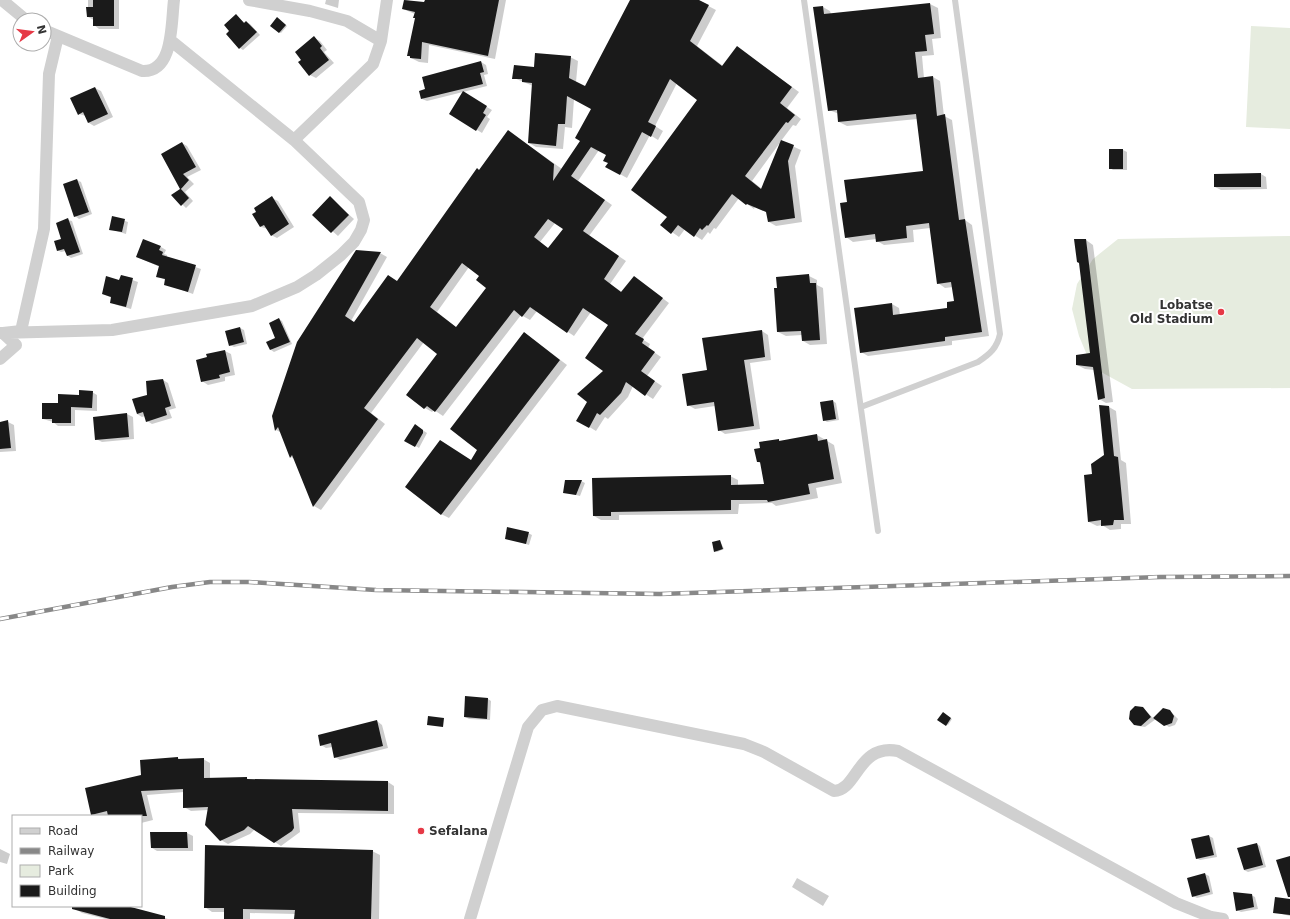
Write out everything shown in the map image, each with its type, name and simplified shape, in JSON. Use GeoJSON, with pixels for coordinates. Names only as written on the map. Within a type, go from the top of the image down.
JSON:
{"type":"FeatureCollection","features":[{"type":"Feature","properties":{"kind":"street"},"geometry":{"type":"LineString","coordinates":[[2,0],[16,12]]}},
{"type":"Feature","properties":{"kind":"street"},"geometry":{"type":"LineString","coordinates":[[52,33],[142,71],[150,71],[161,65],[165,57],[170,40],[174,0]]}},
{"type":"Feature","properties":{"kind":"street"},"geometry":{"type":"LineString","coordinates":[[250,0],[310,11],[347,21],[382,41]]}},
{"type":"Feature","properties":{"kind":"street"},"geometry":{"type":"LineString","coordinates":[[294,140],[373,64],[382,41],[387,0]]}},
{"type":"Feature","properties":{"kind":"street"},"geometry":{"type":"LineString","coordinates":[[2,333],[21,331],[41,246],[45,215],[48,74],[58,36]]}},
{"type":"Feature","properties":{"kind":"street"},"geometry":{"type":"LineString","coordinates":[[2,333],[112,330],[236,310],[264,302],[316,275],[342,255],[354,242],[361,230],[364,220],[359,202],[294,140],[170,40]]}},
{"type":"Feature","properties":{"kind":"street"},"geometry":{"type":"LineString","coordinates":[[0,359],[16,345],[2,333]]}},
{"type":"Feature","properties":{"kind":"street"},"geometry":{"type":"LineString","coordinates":[[470,919],[528,726],[542,710],[557,706],[744,744],[764,752],[834,790],[844,788],[870,756],[885,750],[898,751],[1176,903],[1223,919]]}},
{"type":"Feature","properties":{"kind":"lane"},"geometry":{"type":"LineString","coordinates":[[804,0],[878,531]]}},
{"type":"Feature","properties":{"kind":"lane"},"geometry":{"type":"LineString","coordinates":[[861,407],[978,362],[990,354],[998,344],[1000,334],[955,0]]}},
{"type":"Feature","properties":{"kind":"green space"},"geometry":{"type":"Polygon","coordinates":[[[1251,26],[1290,28],[1290,129],[1246,127],[1251,26]]]}},
{"type":"Feature","properties":{"kind":"green space"},"geometry":{"type":"Polygon","coordinates":[[[1290,236],[1290,388],[1132,389],[1092,367],[1079,336],[1072,309],[1077,284],[1093,259],[1118,239],[1290,236]]]}},
{"type":"Feature","properties":{"kind":"building"},"geometry":{"type":"Polygon","coordinates":[[[93,0],[114,0],[114,26],[93,26],[93,17],[87,17],[86,7],[93,7],[93,0]]]}},
{"type":"Feature","properties":{"kind":"building"},"geometry":{"type":"Polygon","coordinates":[[[404,0],[424,2],[425,0],[499,0],[488,56],[422,42],[421,59],[410,58],[410,56],[407,56],[415,12],[402,9],[404,0]]]}},
{"type":"Feature","properties":{"kind":"building"},"geometry":{"type":"Polygon","coordinates":[[[630,0],[699,0],[709,5],[690,41],[722,66],[737,46],[792,87],[780,103],[795,115],[788,123],[786,122],[745,176],[761,189],[781,140],[794,145],[788,161],[795,218],[768,222],[766,212],[747,204],[746,205],[732,194],[708,226],[707,225],[702,230],[700,228],[694,237],[678,225],[671,234],[660,225],[667,217],[631,190],[697,100],[670,79],[648,122],[656,126],[651,137],[642,132],[620,175],[605,167],[608,163],[603,161],[606,155],[591,147],[571,176],[605,200],[583,231],[619,256],[604,279],[621,292],[634,276],[663,298],[635,334],[644,339],[642,343],[655,352],[641,371],[655,381],[645,396],[626,382],[621,393],[600,415],[597,413],[589,428],[576,421],[587,402],[577,394],[603,371],[585,358],[608,325],[583,308],[567,333],[530,307],[522,317],[514,310],[435,412],[427,406],[424,409],[406,395],[437,354],[417,338],[364,408],[378,419],[313,507],[292,455],[290,458],[278,427],[275,431],[272,416],[297,342],[356,250],[381,252],[345,316],[354,322],[388,275],[397,281],[477,168],[479,170],[508,130],[554,164],[553,181],[580,141],[575,138],[591,109],[567,96],[565,124],[558,124],[556,146],[528,143],[532,83],[522,82],[522,79],[512,79],[514,65],[534,67],[535,53],[571,56],[569,78],[585,86],[630,0]],[[548,219],[534,237],[548,248],[563,229],[548,219]],[[462,263],[430,307],[456,327],[486,288],[476,280],[479,276],[462,263]]]}},
{"type":"Feature","properties":{"kind":"building"},"geometry":{"type":"Polygon","coordinates":[[[930,3],[934,34],[925,35],[927,51],[915,52],[918,78],[933,76],[937,116],[945,114],[959,220],[965,219],[982,332],[945,337],[945,341],[860,353],[854,308],[892,303],[893,315],[947,308],[947,302],[954,301],[951,282],[937,284],[929,223],[906,226],[907,238],[876,242],[875,234],[845,238],[840,203],[847,202],[844,180],[923,171],[916,114],[838,122],[837,110],[828,111],[813,7],[823,6],[824,14],[930,3]]]}},
{"type":"Feature","properties":{"kind":"building"},"geometry":{"type":"Polygon","coordinates":[[[236,14],[244,23],[246,21],[257,32],[239,49],[226,34],[229,31],[224,25],[236,14]]]}},
{"type":"Feature","properties":{"kind":"building"},"geometry":{"type":"Polygon","coordinates":[[[277,17],[286,25],[279,33],[270,26],[277,17]]]}},
{"type":"Feature","properties":{"kind":"building"},"geometry":{"type":"Polygon","coordinates":[[[314,36],[322,46],[320,48],[329,60],[309,76],[298,62],[301,60],[295,52],[314,36]]]}},
{"type":"Feature","properties":{"kind":"building"},"geometry":{"type":"Polygon","coordinates":[[[481,61],[484,72],[480,73],[483,84],[421,99],[419,91],[425,89],[422,77],[481,61]]]}},
{"type":"Feature","properties":{"kind":"building"},"geometry":{"type":"Polygon","coordinates":[[[95,87],[108,114],[88,123],[83,112],[78,115],[70,98],[95,87]]]}},
{"type":"Feature","properties":{"kind":"building"},"geometry":{"type":"Polygon","coordinates":[[[463,91],[487,106],[483,113],[486,115],[476,131],[449,114],[463,91]]]}},
{"type":"Feature","properties":{"kind":"building"},"geometry":{"type":"Polygon","coordinates":[[[182,142],[196,167],[183,174],[189,180],[181,189],[189,198],[181,206],[171,195],[180,189],[161,154],[182,142]]]}},
{"type":"Feature","properties":{"kind":"building"},"geometry":{"type":"Polygon","coordinates":[[[1109,149],[1123,149],[1123,169],[1109,169],[1109,149]]]}},
{"type":"Feature","properties":{"kind":"building"},"geometry":{"type":"Polygon","coordinates":[[[1261,173],[1261,187],[1214,187],[1214,174],[1261,173]]]}},
{"type":"Feature","properties":{"kind":"building"},"geometry":{"type":"Polygon","coordinates":[[[77,179],[89,212],[74,217],[63,184],[77,179]]]}},
{"type":"Feature","properties":{"kind":"building"},"geometry":{"type":"Polygon","coordinates":[[[272,196],[289,224],[271,236],[264,225],[260,227],[252,214],[256,212],[254,208],[272,196]]]}},
{"type":"Feature","properties":{"kind":"building"},"geometry":{"type":"Polygon","coordinates":[[[330,196],[349,215],[331,233],[312,215],[330,196]]]}},
{"type":"Feature","properties":{"kind":"building"},"geometry":{"type":"Polygon","coordinates":[[[112,216],[125,219],[122,232],[109,230],[112,216]]]}},
{"type":"Feature","properties":{"kind":"building"},"geometry":{"type":"Polygon","coordinates":[[[68,218],[80,252],[67,256],[64,249],[57,251],[54,241],[61,239],[56,223],[68,218]]]}},
{"type":"Feature","properties":{"kind":"building"},"geometry":{"type":"Polygon","coordinates":[[[143,239],[161,246],[159,250],[163,252],[162,255],[196,265],[188,292],[164,285],[165,279],[156,277],[159,266],[136,257],[143,239]]]}},
{"type":"Feature","properties":{"kind":"building"},"geometry":{"type":"Polygon","coordinates":[[[1074,239],[1086,239],[1105,398],[1098,400],[1093,367],[1076,365],[1076,355],[1090,353],[1079,263],[1077,262],[1074,239]]]}},
{"type":"Feature","properties":{"kind":"building"},"geometry":{"type":"Polygon","coordinates":[[[809,274],[810,283],[816,283],[820,340],[802,341],[801,331],[777,332],[774,288],[777,288],[776,277],[809,274]]]}},
{"type":"Feature","properties":{"kind":"building"},"geometry":{"type":"Polygon","coordinates":[[[121,275],[133,278],[126,307],[110,303],[111,297],[102,294],[106,276],[119,280],[121,275]]]}},
{"type":"Feature","properties":{"kind":"building"},"geometry":{"type":"Polygon","coordinates":[[[279,318],[290,342],[270,350],[266,342],[275,338],[269,323],[279,318]]]}},
{"type":"Feature","properties":{"kind":"building"},"geometry":{"type":"Polygon","coordinates":[[[240,327],[244,342],[229,346],[225,331],[240,327]]]}},
{"type":"Feature","properties":{"kind":"building"},"geometry":{"type":"Polygon","coordinates":[[[762,330],[765,357],[744,360],[754,426],[718,431],[714,402],[687,406],[682,374],[707,370],[702,338],[762,330]]]}},
{"type":"Feature","properties":{"kind":"building"},"geometry":{"type":"Polygon","coordinates":[[[524,332],[560,360],[441,515],[405,487],[440,440],[471,460],[477,450],[450,429],[524,332]]]}},
{"type":"Feature","properties":{"kind":"building"},"geometry":{"type":"Polygon","coordinates":[[[225,350],[230,372],[219,375],[220,378],[201,382],[196,360],[207,357],[206,354],[225,350]]]}},
{"type":"Feature","properties":{"kind":"building"},"geometry":{"type":"Polygon","coordinates":[[[163,379],[171,406],[165,408],[167,415],[146,422],[143,412],[137,414],[132,399],[147,395],[146,381],[163,379]]]}},
{"type":"Feature","properties":{"kind":"building"},"geometry":{"type":"Polygon","coordinates":[[[79,390],[93,391],[92,408],[71,407],[71,423],[52,423],[52,419],[42,419],[42,403],[58,403],[58,394],[79,395],[79,390]]]}},
{"type":"Feature","properties":{"kind":"building"},"geometry":{"type":"Polygon","coordinates":[[[833,400],[836,419],[823,421],[820,402],[833,400]]]}},
{"type":"Feature","properties":{"kind":"building"},"geometry":{"type":"Polygon","coordinates":[[[1099,405],[1109,406],[1114,456],[1118,457],[1124,520],[1114,520],[1113,525],[1101,526],[1101,520],[1088,522],[1084,475],[1092,474],[1091,464],[1104,455],[1099,405]]]}},
{"type":"Feature","properties":{"kind":"building"},"geometry":{"type":"Polygon","coordinates":[[[127,413],[129,437],[95,440],[93,417],[127,413]]]}},
{"type":"Feature","properties":{"kind":"building"},"geometry":{"type":"Polygon","coordinates":[[[8,420],[11,448],[0,449],[0,422],[8,420]]]}},
{"type":"Feature","properties":{"kind":"building"},"geometry":{"type":"Polygon","coordinates":[[[415,424],[423,430],[423,433],[415,447],[404,441],[415,424]]]}},
{"type":"Feature","properties":{"kind":"building"},"geometry":{"type":"Polygon","coordinates":[[[817,434],[818,441],[827,439],[834,479],[808,484],[810,494],[768,502],[767,500],[731,500],[731,510],[611,512],[611,516],[593,516],[592,478],[731,475],[731,485],[764,484],[760,462],[757,462],[754,449],[760,448],[759,442],[779,439],[779,441],[817,434]]]}},
{"type":"Feature","properties":{"kind":"building"},"geometry":{"type":"Polygon","coordinates":[[[565,480],[582,480],[576,495],[563,493],[565,480]]]}},
{"type":"Feature","properties":{"kind":"building"},"geometry":{"type":"Polygon","coordinates":[[[507,527],[529,532],[526,544],[505,539],[507,527]]]}},
{"type":"Feature","properties":{"kind":"building"},"geometry":{"type":"Polygon","coordinates":[[[720,540],[723,549],[714,552],[712,542],[720,540]]]}},
{"type":"Feature","properties":{"kind":"building"},"geometry":{"type":"Polygon","coordinates":[[[465,696],[488,698],[487,719],[464,717],[465,696]]]}},
{"type":"Feature","properties":{"kind":"building"},"geometry":{"type":"Polygon","coordinates":[[[1135,706],[1143,707],[1151,717],[1141,726],[1134,725],[1129,719],[1130,711],[1135,706]]]}},
{"type":"Feature","properties":{"kind":"building"},"geometry":{"type":"Polygon","coordinates":[[[1163,708],[1170,710],[1174,716],[1172,723],[1164,726],[1153,718],[1163,708]]]}},
{"type":"Feature","properties":{"kind":"building"},"geometry":{"type":"Polygon","coordinates":[[[943,712],[951,718],[946,726],[937,720],[943,712]]]}},
{"type":"Feature","properties":{"kind":"building"},"geometry":{"type":"Polygon","coordinates":[[[428,716],[444,718],[443,727],[427,725],[428,716]]]}},
{"type":"Feature","properties":{"kind":"building"},"geometry":{"type":"Polygon","coordinates":[[[377,720],[383,746],[334,758],[331,743],[320,746],[318,735],[377,720]]]}},
{"type":"Feature","properties":{"kind":"building"},"geometry":{"type":"Polygon","coordinates":[[[178,757],[178,759],[204,758],[204,778],[247,777],[247,779],[388,781],[388,811],[292,809],[294,828],[274,843],[248,826],[244,830],[220,841],[205,825],[208,807],[183,808],[183,789],[141,791],[147,816],[108,815],[107,811],[91,815],[85,788],[141,775],[140,760],[178,757]]]}},
{"type":"Feature","properties":{"kind":"building"},"geometry":{"type":"Polygon","coordinates":[[[150,832],[187,832],[188,848],[151,848],[150,832]]]}},
{"type":"Feature","properties":{"kind":"building"},"geometry":{"type":"Polygon","coordinates":[[[1209,835],[1214,855],[1196,859],[1191,839],[1209,835]]]}},
{"type":"Feature","properties":{"kind":"building"},"geometry":{"type":"Polygon","coordinates":[[[1257,843],[1263,865],[1244,870],[1237,848],[1257,843]]]}},
{"type":"Feature","properties":{"kind":"building"},"geometry":{"type":"Polygon","coordinates":[[[205,845],[373,850],[371,919],[294,919],[295,910],[243,909],[243,919],[224,919],[224,908],[204,908],[205,845]]]}},
{"type":"Feature","properties":{"kind":"building"},"geometry":{"type":"Polygon","coordinates":[[[1290,856],[1290,897],[1288,897],[1276,860],[1290,856]]]}},
{"type":"Feature","properties":{"kind":"building"},"geometry":{"type":"Polygon","coordinates":[[[1205,873],[1210,892],[1192,897],[1187,878],[1205,873]]]}},
{"type":"Feature","properties":{"kind":"building"},"geometry":{"type":"Polygon","coordinates":[[[1233,892],[1252,894],[1254,907],[1236,911],[1233,892]]]}},
{"type":"Feature","properties":{"kind":"building"},"geometry":{"type":"Polygon","coordinates":[[[1275,897],[1290,899],[1290,915],[1273,913],[1275,897]]]}},
{"type":"Feature","properties":{"kind":"building"},"geometry":{"type":"Polygon","coordinates":[[[72,907],[131,907],[165,916],[165,919],[110,919],[72,909],[72,907]]]}},
{"type":"Feature","properties":{"kind":"railway"},"geometry":{"type":"LineString","coordinates":[[0,619],[172,587],[210,582],[249,582],[376,590],[660,594],[1160,577],[1290,576]]}},
{"type":"Feature","properties":{"kind":"place","name":"Lobatse Old Stadium"},"geometry":{"type":"Point","coordinates":[1221,312]}},
{"type":"Feature","properties":{"kind":"place","name":"Sefalana"},"geometry":{"type":"Point","coordinates":[421,831]}}]}
